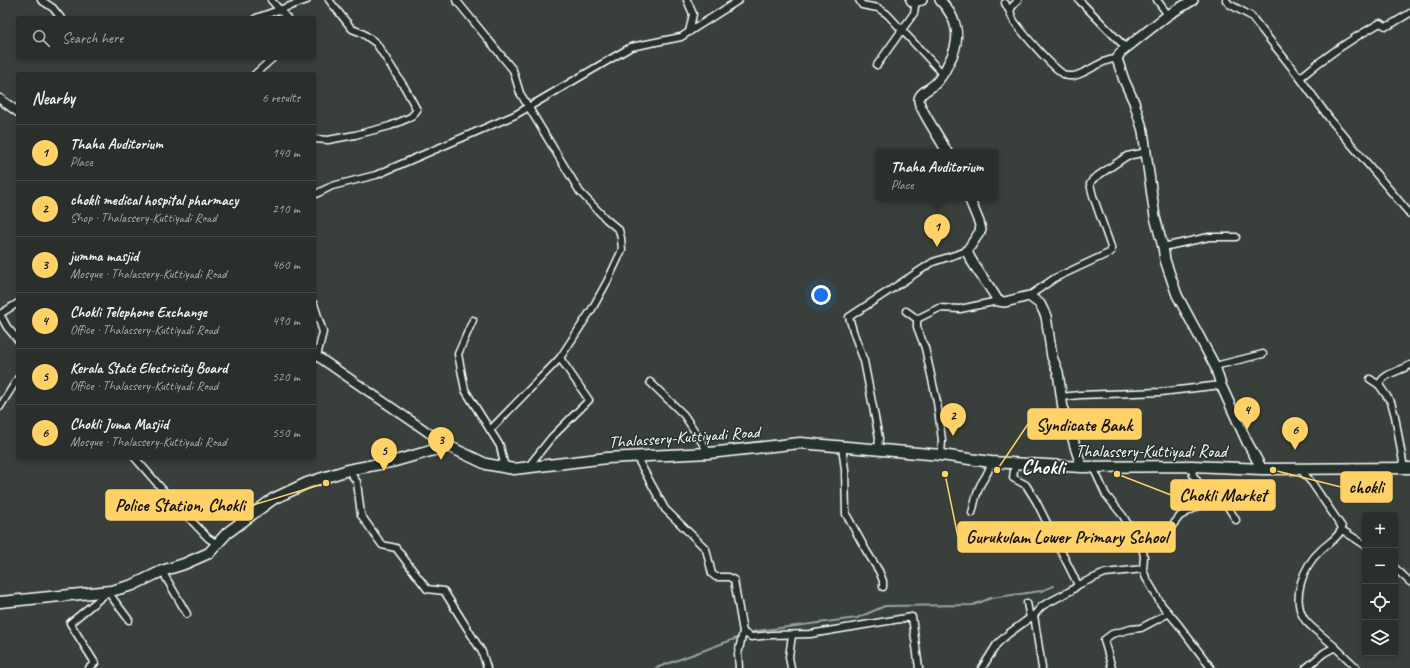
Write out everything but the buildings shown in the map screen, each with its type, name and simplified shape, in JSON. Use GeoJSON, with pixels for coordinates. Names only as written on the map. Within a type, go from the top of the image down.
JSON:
{"type":"FeatureCollection","features":[{"type":"Feature","properties":{"kind":"main road"},"geometry":{"type":"LineString","coordinates":[[940,0],[952,17],[957,32],[957,44],[954,54],[943,74],[920,96],[919,102],[945,149]]}},
{"type":"Feature","properties":{"kind":"main road"},"geometry":{"type":"LineString","coordinates":[[1193,0],[1168,15],[1120,53],[1117,58],[1124,80],[1134,102],[1143,131],[1155,217],[1164,247],[1165,260],[1177,295],[1215,366],[1221,385],[1247,442],[1262,469]]}},
{"type":"Feature","properties":{"kind":"main road"},"geometry":{"type":"LineString","coordinates":[[970,201],[980,222],[981,230],[967,250],[969,257],[983,276],[998,301],[1005,302],[1029,296],[1040,304],[1046,316],[1052,357],[1058,372],[1064,416],[1070,428],[1082,467]]}},
{"type":"Feature","properties":{"kind":"main road","name":"Thalassery-Kuttiyadi Road"},"geometry":{"type":"LineString","coordinates":[[448,446],[486,464],[514,469],[636,456],[709,453],[800,443],[941,455],[991,462],[1082,467],[1192,466],[1262,469],[1407,468]]}},
{"type":"Feature","properties":{"kind":"main road"},"geometry":{"type":"LineString","coordinates":[[0,602],[108,592],[133,585],[209,552],[227,533],[273,499],[306,483],[348,470],[395,461],[448,446]]}},
{"type":"Feature","properties":{"kind":"street"},"geometry":{"type":"LineString","coordinates":[[41,0],[53,8],[59,16]]}},
{"type":"Feature","properties":{"kind":"street"},"geometry":{"type":"LineString","coordinates":[[272,0],[285,16]]}},
{"type":"Feature","properties":{"kind":"street"},"geometry":{"type":"LineString","coordinates":[[262,16],[307,0]]}},
{"type":"Feature","properties":{"kind":"street"},"geometry":{"type":"LineString","coordinates":[[316,140],[328,140],[355,136],[397,123],[411,117],[417,110],[405,88],[376,43],[362,33],[352,30],[329,0]]}},
{"type":"Feature","properties":{"kind":"street"},"geometry":{"type":"LineString","coordinates":[[456,0],[513,70],[520,93],[528,108],[580,192],[619,230],[622,250],[592,309],[560,358],[490,430]]}},
{"type":"Feature","properties":{"kind":"street"},"geometry":{"type":"LineString","coordinates":[[687,0],[692,14],[689,32]]}},
{"type":"Feature","properties":{"kind":"street"},"geometry":{"type":"LineString","coordinates":[[316,194],[332,186],[376,175],[515,115],[631,47],[681,38],[739,0]]}},
{"type":"Feature","properties":{"kind":"street"},"geometry":{"type":"LineString","coordinates":[[859,0],[862,5],[878,8],[887,14],[943,74]]}},
{"type":"Feature","properties":{"kind":"street"},"geometry":{"type":"LineString","coordinates":[[1012,17],[1010,12],[1018,0]]}},
{"type":"Feature","properties":{"kind":"street"},"geometry":{"type":"LineString","coordinates":[[1079,0],[1126,48]]}},
{"type":"Feature","properties":{"kind":"street"},"geometry":{"type":"LineString","coordinates":[[1157,0],[1168,15]]}},
{"type":"Feature","properties":{"kind":"street"},"geometry":{"type":"LineString","coordinates":[[1226,0],[1229,4],[1251,16],[1300,78],[1329,118],[1410,214]]}},
{"type":"Feature","properties":{"kind":"street"},"geometry":{"type":"LineString","coordinates":[[877,65],[914,13],[916,1]]}},
{"type":"Feature","properties":{"kind":"street"},"geometry":{"type":"LineString","coordinates":[[1005,3],[1012,17],[1034,45],[1067,76],[1080,74],[1104,61],[1117,58]]}},
{"type":"Feature","properties":{"kind":"street"},"geometry":{"type":"LineString","coordinates":[[1300,78],[1320,61],[1364,32],[1380,23],[1386,26],[1390,25],[1410,13]]}},
{"type":"Feature","properties":{"kind":"street"},"geometry":{"type":"LineString","coordinates":[[257,72],[271,60]]}},
{"type":"Feature","properties":{"kind":"street"},"geometry":{"type":"LineString","coordinates":[[0,99],[16,111]]}},
{"type":"Feature","properties":{"kind":"street"},"geometry":{"type":"LineString","coordinates":[[1029,296],[1055,278],[1111,252],[1111,247],[1090,184],[1093,179],[1128,156],[1147,152]]}},
{"type":"Feature","properties":{"kind":"street"},"geometry":{"type":"LineString","coordinates":[[1164,247],[1209,237],[1236,237]]}},
{"type":"Feature","properties":{"kind":"street"},"geometry":{"type":"LineString","coordinates":[[878,450],[879,438],[864,361],[849,317],[933,262],[967,250]]}},
{"type":"Feature","properties":{"kind":"street"},"geometry":{"type":"LineString","coordinates":[[917,319],[940,308],[960,309],[998,301]]}},
{"type":"Feature","properties":{"kind":"street"},"geometry":{"type":"LineString","coordinates":[[16,304],[0,314],[7,327],[16,338]]}},
{"type":"Feature","properties":{"kind":"street"},"geometry":{"type":"LineString","coordinates":[[316,311],[322,332],[316,352]]}},
{"type":"Feature","properties":{"kind":"street"},"geometry":{"type":"LineString","coordinates":[[906,312],[917,319]]}},
{"type":"Feature","properties":{"kind":"street"},"geometry":{"type":"LineString","coordinates":[[917,319],[917,327],[925,348],[937,402],[942,440],[941,455]]}},
{"type":"Feature","properties":{"kind":"street"},"geometry":{"type":"LineString","coordinates":[[473,320],[458,354],[466,390],[500,446],[505,468]]}},
{"type":"Feature","properties":{"kind":"street"},"geometry":{"type":"LineString","coordinates":[[1215,366],[1263,354]]}},
{"type":"Feature","properties":{"kind":"street"},"geometry":{"type":"LineString","coordinates":[[316,356],[448,446]]}},
{"type":"Feature","properties":{"kind":"street"},"geometry":{"type":"LineString","coordinates":[[527,468],[551,438],[589,400],[560,358]]}},
{"type":"Feature","properties":{"kind":"street"},"geometry":{"type":"LineString","coordinates":[[1379,385],[1381,381],[1391,373],[1404,369],[1410,365]]}},
{"type":"Feature","properties":{"kind":"street"},"geometry":{"type":"LineString","coordinates":[[1370,379],[1379,385],[1391,402],[1407,468]]}},
{"type":"Feature","properties":{"kind":"street"},"geometry":{"type":"LineString","coordinates":[[0,407],[16,381]]}},
{"type":"Feature","properties":{"kind":"street"},"geometry":{"type":"LineString","coordinates":[[650,382],[684,415],[709,453]]}},
{"type":"Feature","properties":{"kind":"street"},"geometry":{"type":"LineString","coordinates":[[1061,396],[1080,394],[1161,392],[1221,385]]}},
{"type":"Feature","properties":{"kind":"street"},"geometry":{"type":"LineString","coordinates":[[842,446],[845,470],[846,514],[866,552],[879,571],[883,581],[883,587]]}},
{"type":"Feature","properties":{"kind":"street"},"geometry":{"type":"LineString","coordinates":[[636,456],[665,509],[706,549],[712,574],[716,577],[729,577],[734,580],[743,632],[738,654],[739,668]]}},
{"type":"Feature","properties":{"kind":"street"},"geometry":{"type":"LineString","coordinates":[[137,460],[203,533],[217,544]]}},
{"type":"Feature","properties":{"kind":"street"},"geometry":{"type":"LineString","coordinates":[[972,513],[978,491],[982,481],[987,476],[991,462]]}},
{"type":"Feature","properties":{"kind":"street"},"geometry":{"type":"LineString","coordinates":[[1016,463],[1013,478],[1026,485],[1078,585]]}},
{"type":"Feature","properties":{"kind":"street"},"geometry":{"type":"LineString","coordinates":[[1192,466],[1193,475],[1210,499]]}},
{"type":"Feature","properties":{"kind":"street"},"geometry":{"type":"LineString","coordinates":[[1093,467],[1106,494],[1123,516],[1142,547],[1144,556],[1143,569],[1146,578],[1161,604],[1208,667]]}},
{"type":"Feature","properties":{"kind":"street"},"geometry":{"type":"LineString","coordinates":[[1300,469],[1341,525],[1342,530],[1362,544]]}},
{"type":"Feature","properties":{"kind":"street"},"geometry":{"type":"LineString","coordinates":[[348,470],[357,482],[361,515],[382,545],[396,548],[427,589],[444,591],[482,652],[487,668]]}},
{"type":"Feature","properties":{"kind":"street"},"geometry":{"type":"LineString","coordinates":[[1142,547],[1155,541],[1168,530],[1180,516],[1220,494],[1236,520]]}},
{"type":"Feature","properties":{"kind":"street"},"geometry":{"type":"LineString","coordinates":[[1342,530],[1338,536],[1316,555],[1306,572],[1298,593],[1300,608],[1305,620],[1335,646],[1357,668]]}},
{"type":"Feature","properties":{"kind":"street"},"geometry":{"type":"LineString","coordinates":[[982,668],[997,644],[1042,606],[1072,590],[1078,585],[1105,573],[1143,569]]}},
{"type":"Feature","properties":{"kind":"street"},"geometry":{"type":"LineString","coordinates":[[1398,571],[1410,582]]}},
{"type":"Feature","properties":{"kind":"street"},"geometry":{"type":"LineString","coordinates":[[162,572],[187,614]]}},
{"type":"Feature","properties":{"kind":"street"},"geometry":{"type":"LineString","coordinates":[[89,668],[96,663],[70,623],[108,592],[129,620]]}},
{"type":"Feature","properties":{"kind":"street"},"geometry":{"type":"LineString","coordinates":[[1027,603],[1032,616],[1042,668]]}},
{"type":"Feature","properties":{"kind":"street"},"geometry":{"type":"LineString","coordinates":[[1112,668],[1104,640],[1112,634],[1141,628],[1169,613]]}},
{"type":"Feature","properties":{"kind":"street"},"geometry":{"type":"LineString","coordinates":[[743,632],[752,637],[810,634],[912,617],[919,668]]}},
{"type":"Feature","properties":{"kind":"street"},"geometry":{"type":"LineString","coordinates":[[791,668],[789,657],[792,635]]}},
{"type":"Feature","properties":{"kind":"street"},"geometry":{"type":"LineString","coordinates":[[1306,668],[1335,646]]}},
{"type":"Feature","properties":{"kind":"waterway"},"geometry":{"type":"LineString","coordinates":[[752,632],[857,618],[885,606],[973,605],[991,598],[1041,591],[1054,586]]}},
{"type":"Feature","properties":{"kind":"waterway"},"geometry":{"type":"LineString","coordinates":[[656,668],[740,637]]}},
{"type":"Feature","properties":{"kind":"place","name":"Thaha Auditorium"},"geometry":{"type":"Point","coordinates":[937,247]}},
{"type":"Feature","properties":{"kind":"place","name":"Chokli Telephone Exchange"},"geometry":{"type":"Point","coordinates":[1247,430]}},
{"type":"Feature","properties":{"kind":"place","name":"chokli medical hospital pharmacy"},"geometry":{"type":"Point","coordinates":[953,436]}},
{"type":"Feature","properties":{"kind":"place","name":"Chokli Juma Masjid"},"geometry":{"type":"Point","coordinates":[1295,450]}},
{"type":"Feature","properties":{"kind":"place","name":"jumma masjid"},"geometry":{"type":"Point","coordinates":[441,460]}},
{"type":"Feature","properties":{"kind":"place","name":"Syndicate Bank"},"geometry":{"type":"Point","coordinates":[997,470]}},
{"type":"Feature","properties":{"kind":"place","name":"chokli"},"geometry":{"type":"Point","coordinates":[1273,470]}},
{"type":"Feature","properties":{"kind":"place","name":"Kerala State Electricity Board"},"geometry":{"type":"Point","coordinates":[384,471]}},
{"type":"Feature","properties":{"kind":"place","name":"Gurukulam Lower Primary School"},"geometry":{"type":"Point","coordinates":[945,474]}},
{"type":"Feature","properties":{"kind":"place","name":"Chokli Market"},"geometry":{"type":"Point","coordinates":[1117,474]}},
{"type":"Feature","properties":{"kind":"place","name":"Police Station, Chokli"},"geometry":{"type":"Point","coordinates":[326,483]}},
{"type":"Feature","properties":{"kind":"district","name":"Chokli"},"geometry":{"type":"Point","coordinates":[1043,467]}}]}
